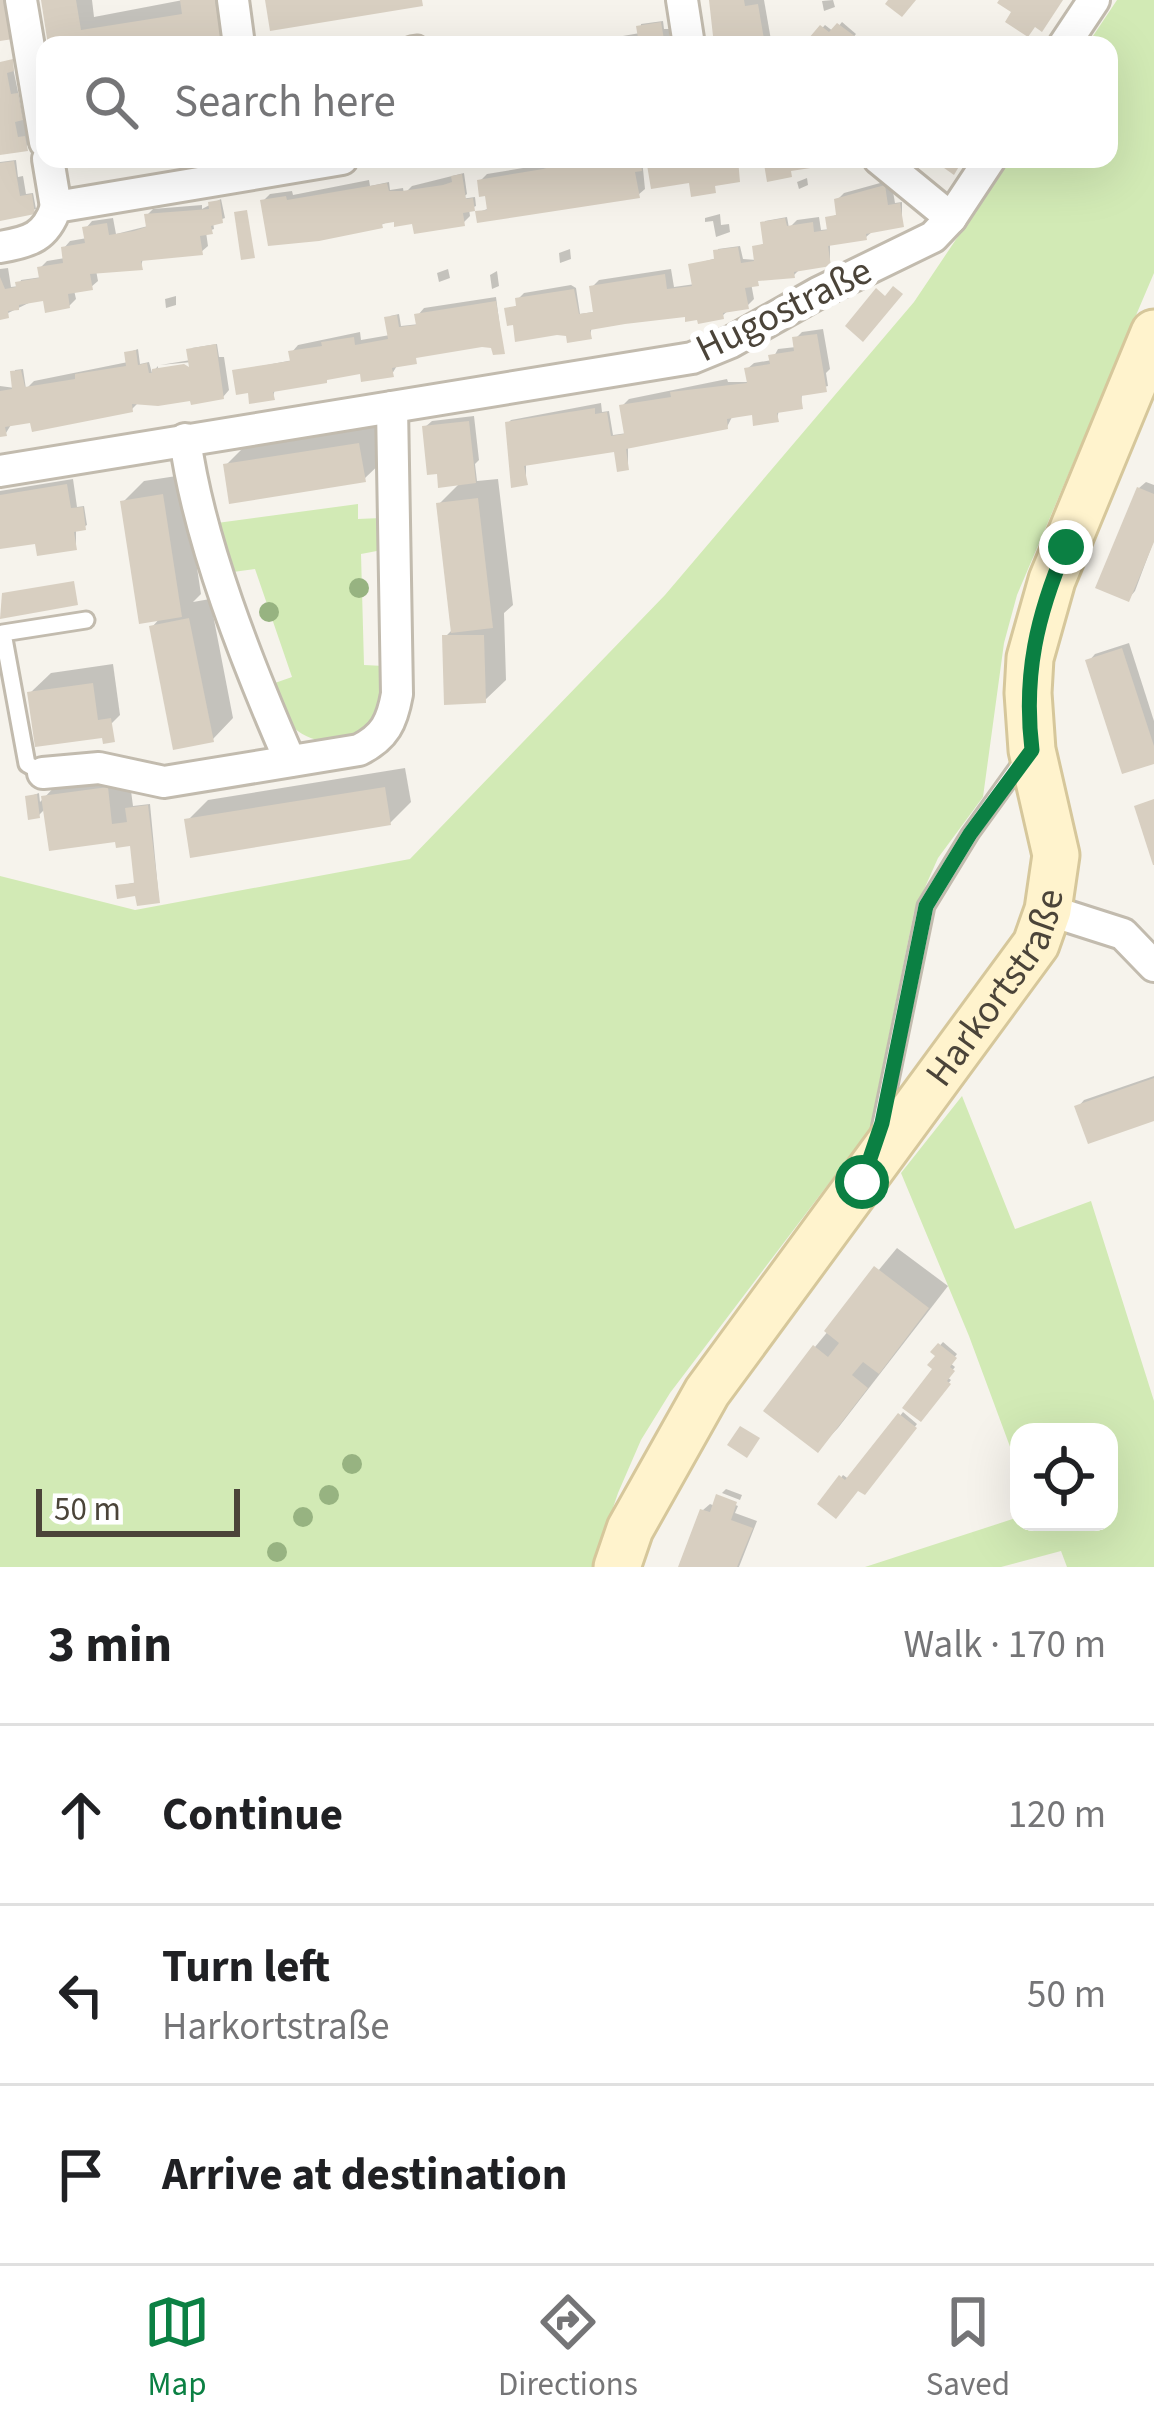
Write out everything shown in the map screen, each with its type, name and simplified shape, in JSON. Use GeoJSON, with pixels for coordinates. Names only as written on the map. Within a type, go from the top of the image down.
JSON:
{"type":"FeatureCollection","features":[{"type":"Feature","properties":{"kind":"street"},"geometry":{"type":"LineString","coordinates":[[21,0],[36,89]]}},
{"type":"Feature","properties":{"kind":"street"},"geometry":{"type":"LineString","coordinates":[[233,0],[238,36]]}},
{"type":"Feature","properties":{"kind":"street"},"geometry":{"type":"LineString","coordinates":[[682,0],[688,36]]}},
{"type":"Feature","properties":{"kind":"street"},"geometry":{"type":"LineString","coordinates":[[1070,36],[1094,0]]}},
{"type":"Feature","properties":{"kind":"street"},"geometry":{"type":"LineString","coordinates":[[0,247],[40,236],[56,207],[50,168]]}},
{"type":"Feature","properties":{"kind":"street"},"geometry":{"type":"LineString","coordinates":[[56,207],[248,168]]}},
{"type":"Feature","properties":{"kind":"street"},"geometry":{"type":"LineString","coordinates":[[890,168],[952,218]]}},
{"type":"Feature","properties":{"kind":"street","name":"Hugostraße"},"geometry":{"type":"LineString","coordinates":[[0,471],[692,358],[933,237],[952,218],[984,168]]}},
{"type":"Feature","properties":{"kind":"street","name":"Harkortstraße"},"geometry":{"type":"LineString","coordinates":[[617,1567],[647,1496],[707,1392],[1036,944],[1048,910],[1054,841],[1032,750],[1028,677],[1040,614],[1154,333]]}},
{"type":"Feature","properties":{"kind":"street"},"geometry":{"type":"LineString","coordinates":[[43,772],[98,767],[164,782],[358,750],[389,728],[397,694],[392,406]]}},
{"type":"Feature","properties":{"kind":"street"},"geometry":{"type":"LineString","coordinates":[[185,439],[194,499],[290,761]]}},
{"type":"Feature","properties":{"kind":"street"},"geometry":{"type":"LineString","coordinates":[[1048,910],[1123,934],[1154,966]]}},
{"type":"Feature","properties":{"kind":"lane"},"geometry":{"type":"LineString","coordinates":[[43,772],[27,764],[3,633],[86,620]]}},
{"type":"Feature","properties":{"kind":"lane"},"geometry":{"type":"LineString","coordinates":[[867,1174],[926,906],[970,834],[1032,750]]}},
{"type":"Feature","properties":{"kind":"green space"},"geometry":{"type":"Polygon","coordinates":[[[1117,0],[1154,0],[1154,273],[1017,595],[1004,643],[983,797],[938,858],[914,912],[870,1129],[670,1393],[641,1440],[593,1567],[0,1567],[0,876],[135,910],[410,859],[665,595],[914,302],[1004,168],[1118,168],[1118,36],[1093,36],[1117,0]]]}},
{"type":"Feature","properties":{"kind":"green space"},"geometry":{"type":"Polygon","coordinates":[[[358,504],[358,519],[381,518],[382,550],[361,554],[364,665],[384,666],[383,697],[378,714],[362,732],[327,741],[304,735],[283,713],[272,684],[292,677],[255,569],[233,572],[217,523],[358,504]]]}},
{"type":"Feature","properties":{"kind":"green space"},"geometry":{"type":"Polygon","coordinates":[[[962,1096],[1015,1229],[1091,1201],[1154,1401],[1154,1567],[1067,1567],[1061,1551],[1001,1567],[865,1567],[1010,1520],[1010,1531],[1118,1531],[1118,1423],[1010,1423],[1010,1447],[901,1173],[962,1096]]]}},
{"type":"Feature","properties":{"kind":"building"},"geometry":{"type":"Polygon","coordinates":[[[0,0],[7,0],[13,39],[0,41],[0,0]]]}},
{"type":"Feature","properties":{"kind":"building"},"geometry":{"type":"Polygon","coordinates":[[[41,0],[76,0],[81,30],[182,14],[180,0],[215,0],[221,36],[47,36],[41,0]]]}},
{"type":"Feature","properties":{"kind":"building"},"geometry":{"type":"Polygon","coordinates":[[[265,0],[422,0],[423,6],[270,31],[265,0]]]}},
{"type":"Feature","properties":{"kind":"building"},"geometry":{"type":"Polygon","coordinates":[[[709,0],[758,4],[763,36],[713,36],[709,0]]]}},
{"type":"Feature","properties":{"kind":"building"},"geometry":{"type":"Polygon","coordinates":[[[916,0],[902,17],[885,4],[916,0]]]}},
{"type":"Feature","properties":{"kind":"building"},"geometry":{"type":"Polygon","coordinates":[[[1063,0],[1042,32],[1035,27],[1029,36],[1005,22],[1011,12],[997,3],[1063,0]]]}},
{"type":"Feature","properties":{"kind":"building"},"geometry":{"type":"Polygon","coordinates":[[[661,22],[663,36],[638,36],[636,26],[661,22]]]}},
{"type":"Feature","properties":{"kind":"building"},"geometry":{"type":"Polygon","coordinates":[[[837,23],[855,36],[811,36],[820,25],[829,32],[837,23]]]}},
{"type":"Feature","properties":{"kind":"building"},"geometry":{"type":"Polygon","coordinates":[[[13,59],[14,71],[7,73],[11,94],[18,93],[23,120],[15,122],[18,137],[25,136],[28,151],[0,155],[0,62],[13,59]]]}},
{"type":"Feature","properties":{"kind":"building"},"geometry":{"type":"Polygon","coordinates":[[[14,161],[20,196],[32,194],[35,214],[0,221],[0,163],[14,161]]]}},
{"type":"Feature","properties":{"kind":"building"},"geometry":{"type":"Polygon","coordinates":[[[642,168],[635,172],[640,198],[477,223],[475,211],[487,210],[477,180],[543,169],[642,168]]]}},
{"type":"Feature","properties":{"kind":"building"},"geometry":{"type":"Polygon","coordinates":[[[648,168],[739,168],[740,182],[715,186],[716,193],[691,197],[689,183],[651,189],[648,168]]]}},
{"type":"Feature","properties":{"kind":"building"},"geometry":{"type":"Polygon","coordinates":[[[765,168],[810,168],[791,171],[792,177],[767,182],[765,168]]]}},
{"type":"Feature","properties":{"kind":"building"},"geometry":{"type":"Polygon","coordinates":[[[462,174],[466,199],[473,198],[475,211],[463,213],[465,226],[414,234],[412,224],[394,227],[394,222],[319,241],[268,246],[260,200],[387,183],[389,191],[402,191],[443,185],[452,182],[451,176],[462,174]]]}},
{"type":"Feature","properties":{"kind":"building"},"geometry":{"type":"Polygon","coordinates":[[[885,185],[888,205],[900,203],[904,227],[866,234],[867,240],[828,246],[831,266],[794,272],[795,278],[758,281],[759,286],[745,288],[749,309],[723,313],[724,319],[698,324],[697,320],[685,322],[685,317],[625,324],[590,330],[592,339],[567,343],[566,336],[557,335],[515,342],[513,325],[507,326],[504,308],[516,306],[515,298],[574,289],[579,314],[593,312],[589,286],[665,274],[667,289],[692,286],[688,264],[714,259],[713,250],[738,247],[741,263],[754,261],[752,246],[763,244],[760,222],[785,218],[787,226],[813,222],[814,232],[827,230],[825,217],[836,215],[834,199],[885,185]]]}},
{"type":"Feature","properties":{"kind":"building"},"geometry":{"type":"Polygon","coordinates":[[[220,200],[223,223],[211,226],[213,234],[200,236],[203,255],[141,261],[143,270],[90,274],[93,290],[68,294],[70,308],[45,313],[43,301],[19,305],[19,310],[8,311],[9,318],[0,320],[0,277],[5,289],[39,278],[37,267],[63,263],[61,247],[85,243],[82,227],[107,223],[109,235],[134,231],[146,227],[144,214],[209,209],[208,202],[220,200]]]}},
{"type":"Feature","properties":{"kind":"building"},"geometry":{"type":"Polygon","coordinates":[[[247,210],[255,258],[241,260],[234,212],[247,210]]]}},
{"type":"Feature","properties":{"kind":"building"},"geometry":{"type":"Polygon","coordinates":[[[893,286],[903,294],[863,342],[845,326],[876,288],[885,296],[893,286]]]}},
{"type":"Feature","properties":{"kind":"building"},"geometry":{"type":"Polygon","coordinates":[[[496,301],[505,354],[493,355],[491,348],[482,347],[416,358],[417,364],[392,368],[394,377],[361,382],[360,374],[327,380],[273,392],[275,400],[249,404],[248,393],[236,395],[232,370],[290,361],[288,351],[322,346],[321,342],[354,337],[355,345],[388,339],[384,317],[397,315],[399,327],[416,325],[414,314],[496,301]]]}},
{"type":"Feature","properties":{"kind":"building"},"geometry":{"type":"Polygon","coordinates":[[[817,334],[827,392],[801,396],[803,409],[777,413],[779,422],[753,426],[752,415],[727,419],[728,429],[626,449],[629,470],[617,472],[614,452],[524,466],[528,485],[511,488],[505,422],[595,408],[595,414],[607,412],[611,436],[624,434],[619,405],[671,397],[670,392],[747,383],[744,368],[770,364],[768,355],[794,351],[792,337],[817,334]]]}},
{"type":"Feature","properties":{"kind":"building"},"geometry":{"type":"Polygon","coordinates":[[[216,344],[224,399],[191,405],[190,401],[132,404],[133,412],[32,432],[30,423],[5,427],[7,436],[0,437],[0,391],[12,389],[10,371],[21,370],[25,387],[75,379],[75,374],[126,366],[124,352],[136,350],[138,365],[147,363],[152,373],[152,369],[189,367],[186,349],[216,344]]]}},
{"type":"Feature","properties":{"kind":"building"},"geometry":{"type":"Polygon","coordinates":[[[469,421],[476,483],[438,488],[437,474],[427,475],[422,426],[469,421]]]}},
{"type":"Feature","properties":{"kind":"building"},"geometry":{"type":"Polygon","coordinates":[[[359,443],[366,482],[229,504],[223,464],[359,443]]]}},
{"type":"Feature","properties":{"kind":"building"},"geometry":{"type":"Polygon","coordinates":[[[67,484],[71,508],[83,507],[86,530],[74,532],[77,550],[37,556],[35,544],[0,549],[0,495],[67,484]]]}},
{"type":"Feature","properties":{"kind":"building"},"geometry":{"type":"Polygon","coordinates":[[[1137,487],[1154,494],[1154,542],[1129,602],[1095,588],[1137,487]]]}},
{"type":"Feature","properties":{"kind":"building"},"geometry":{"type":"Polygon","coordinates":[[[163,494],[182,617],[139,624],[120,501],[163,494]]]}},
{"type":"Feature","properties":{"kind":"building"},"geometry":{"type":"Polygon","coordinates":[[[478,498],[493,628],[451,633],[436,503],[478,498]]]}},
{"type":"Feature","properties":{"kind":"building"},"geometry":{"type":"Polygon","coordinates":[[[74,581],[78,605],[0,619],[2,593],[74,581]]]}},
{"type":"Feature","properties":{"kind":"building"},"geometry":{"type":"Polygon","coordinates":[[[189,618],[214,742],[173,750],[149,626],[189,618]]]}},
{"type":"Feature","properties":{"kind":"building"},"geometry":{"type":"Polygon","coordinates":[[[442,635],[484,635],[486,703],[444,705],[442,635]]]}},
{"type":"Feature","properties":{"kind":"building"},"geometry":{"type":"Polygon","coordinates":[[[1122,648],[1154,746],[1154,764],[1122,774],[1085,660],[1122,648]]]}},
{"type":"Feature","properties":{"kind":"building"},"geometry":{"type":"Polygon","coordinates":[[[93,683],[98,720],[111,718],[115,742],[103,744],[102,738],[35,747],[27,692],[93,683]]]}},
{"type":"Feature","properties":{"kind":"building"},"geometry":{"type":"Polygon","coordinates":[[[108,787],[112,824],[127,822],[125,808],[148,805],[160,903],[137,906],[135,896],[117,899],[115,885],[134,883],[130,846],[116,848],[115,842],[49,851],[41,796],[108,787]]]}},
{"type":"Feature","properties":{"kind":"building"},"geometry":{"type":"Polygon","coordinates":[[[385,787],[391,825],[190,858],[184,819],[385,787]]]}},
{"type":"Feature","properties":{"kind":"building"},"geometry":{"type":"Polygon","coordinates":[[[37,794],[40,818],[28,820],[25,796],[37,794]]]}},
{"type":"Feature","properties":{"kind":"building"},"geometry":{"type":"Polygon","coordinates":[[[1154,799],[1154,865],[1153,865],[1134,806],[1154,799]]]}},
{"type":"Feature","properties":{"kind":"building"},"geometry":{"type":"Polygon","coordinates":[[[1154,1078],[1154,1121],[1088,1144],[1074,1106],[1154,1078]]]}},
{"type":"Feature","properties":{"kind":"building"},"geometry":{"type":"Polygon","coordinates":[[[874,1266],[929,1308],[879,1374],[863,1362],[852,1375],[868,1388],[818,1453],[763,1411],[813,1345],[828,1357],[839,1343],[824,1331],[874,1266]]]}},
{"type":"Feature","properties":{"kind":"building"},"geometry":{"type":"Polygon","coordinates":[[[938,1343],[957,1358],[950,1367],[955,1371],[947,1381],[951,1384],[921,1422],[902,1408],[932,1369],[927,1365],[935,1356],[930,1352],[938,1343]]]}},
{"type":"Feature","properties":{"kind":"building"},"geometry":{"type":"Polygon","coordinates":[[[898,1413],[917,1428],[865,1495],[858,1491],[836,1519],[817,1504],[839,1475],[845,1480],[898,1413]]]}},
{"type":"Feature","properties":{"kind":"building"},"geometry":{"type":"Polygon","coordinates":[[[740,1426],[760,1438],[747,1458],[727,1445],[740,1426]]]}},
{"type":"Feature","properties":{"kind":"building"},"geometry":{"type":"Polygon","coordinates":[[[716,1494],[737,1502],[731,1520],[753,1528],[737,1567],[678,1567],[700,1509],[710,1512],[716,1494]]]}},
{"type":"Feature","properties":{"kind":"route"},"geometry":{"type":"LineString","coordinates":[[862,1182],[882,1123],[926,906],[970,834],[1032,750],[1030,658],[1040,614],[1066,547]]}}]}
